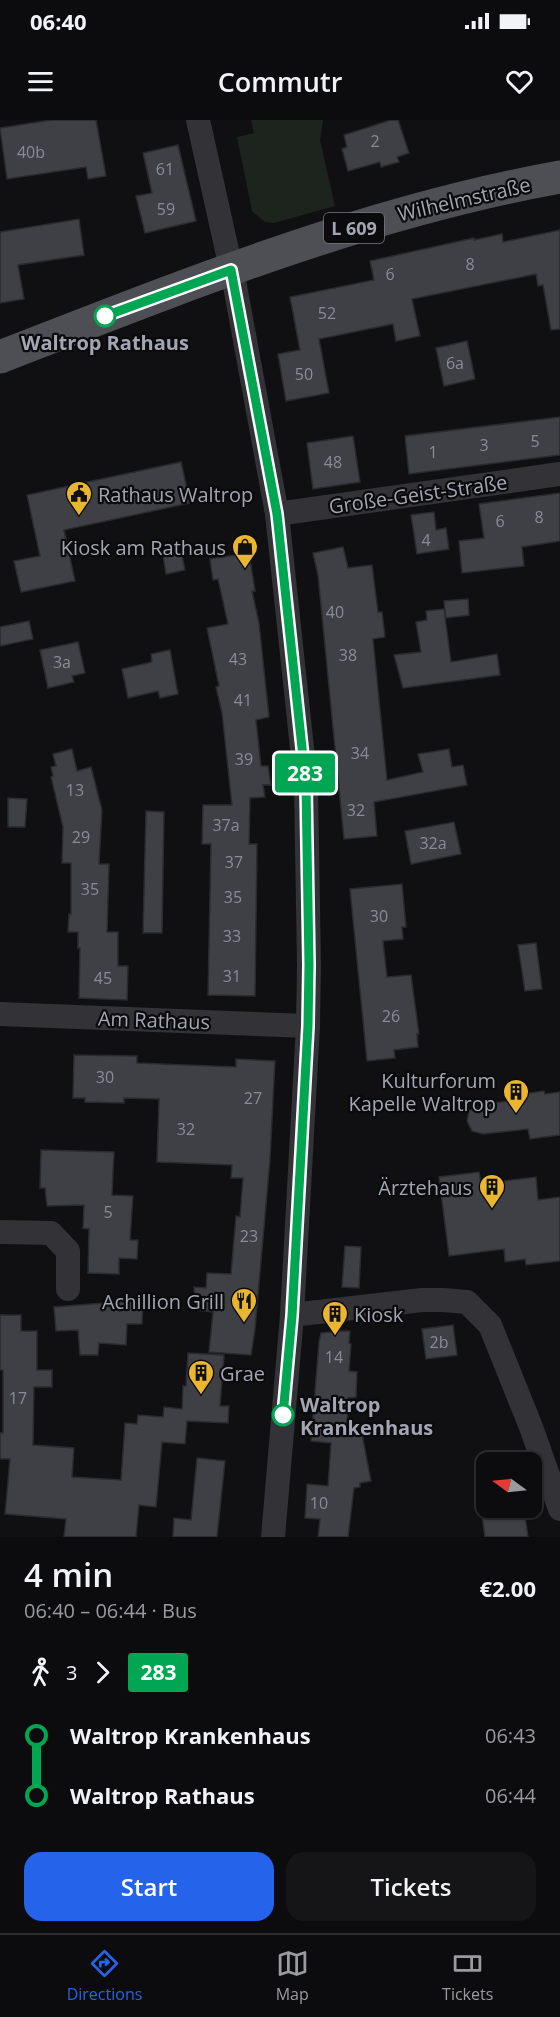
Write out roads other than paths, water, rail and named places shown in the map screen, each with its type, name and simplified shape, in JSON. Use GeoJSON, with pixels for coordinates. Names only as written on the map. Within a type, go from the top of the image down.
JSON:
{"type":"FeatureCollection","features":[{"type":"Feature","properties":{"kind":"main road","name":"Wilhelmstraße"},"geometry":{"type":"LineString","coordinates":[[231,270],[280,251],[393,215],[560,177]]}},
{"type":"Feature","properties":{"kind":"main road","name":"L 609"},"geometry":{"type":"LineString","coordinates":[[0,357],[231,270]]}},
{"type":"Feature","properties":{"kind":"street"},"geometry":{"type":"LineString","coordinates":[[198,120],[231,270],[277,514],[306,785],[308,1026],[292,1316],[273,1537]]}},
{"type":"Feature","properties":{"kind":"street","name":"Große-Geist-Straße"},"geometry":{"type":"LineString","coordinates":[[277,514],[560,474]]}},
{"type":"Feature","properties":{"kind":"street","name":"Am Rathaus"},"geometry":{"type":"LineString","coordinates":[[0,1014],[308,1026]]}},
{"type":"Feature","properties":{"kind":"street"},"geometry":{"type":"LineString","coordinates":[[0,1232],[51,1233],[68,1251],[68,1289]]}},
{"type":"Feature","properties":{"kind":"street"},"geometry":{"type":"LineString","coordinates":[[292,1316],[412,1301],[466,1302],[490,1324],[531,1427],[560,1509]]}},
{"type":"Feature","properties":{"kind":"place","name":"Waltrop Rathaus"},"geometry":{"type":"Point","coordinates":[105,316]}},
{"type":"Feature","properties":{"kind":"place","name":"Rathaus Waltrop"},"geometry":{"type":"Point","coordinates":[79,517]}},
{"type":"Feature","properties":{"kind":"place","name":"Kiosk am Rathaus"},"geometry":{"type":"Point","coordinates":[245,570]}},
{"type":"Feature","properties":{"kind":"place","name":"Kulturforum Kapelle Waltrop"},"geometry":{"type":"Point","coordinates":[516,1115]}},
{"type":"Feature","properties":{"kind":"place","name":"Ärztehaus"},"geometry":{"type":"Point","coordinates":[492,1210]}},
{"type":"Feature","properties":{"kind":"place","name":"Achillion Grill"},"geometry":{"type":"Point","coordinates":[244,1324]}},
{"type":"Feature","properties":{"kind":"place","name":"Kiosk"},"geometry":{"type":"Point","coordinates":[335,1337]}},
{"type":"Feature","properties":{"kind":"place","name":"Grae"},"geometry":{"type":"Point","coordinates":[201,1396]}},
{"type":"Feature","properties":{"kind":"place","name":"Waltrop Krankenhaus"},"geometry":{"type":"Point","coordinates":[283,1415]}}]}
